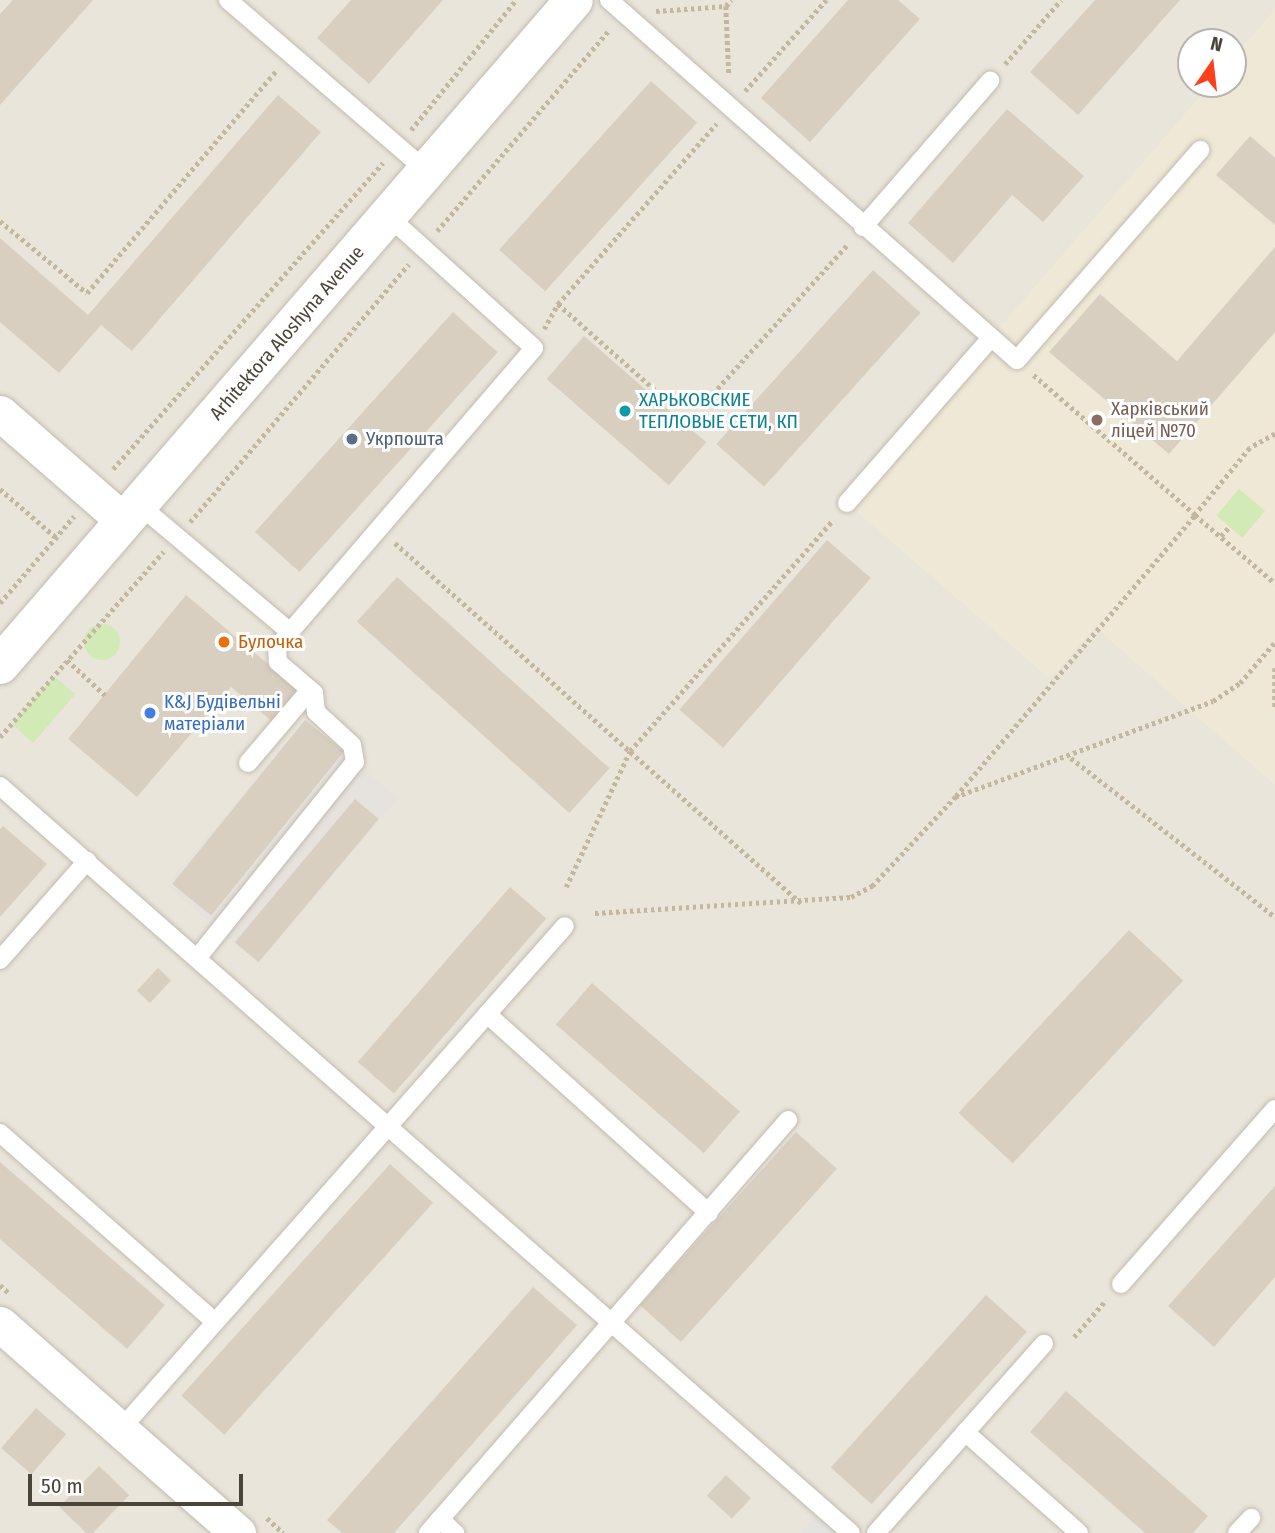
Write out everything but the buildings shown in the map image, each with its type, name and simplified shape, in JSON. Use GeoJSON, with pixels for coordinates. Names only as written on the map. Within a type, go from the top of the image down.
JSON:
{"type":"FeatureCollection","features":[{"type":"Feature","properties":{"kind":"street","name":"Arhitektora Aloshyna Avenue"},"geometry":{"type":"LineString","coordinates":[[0,665],[574,0]]}},
{"type":"Feature","properties":{"kind":"street"},"geometry":{"type":"LineString","coordinates":[[0,414],[92,493],[131,513]]}},
{"type":"Feature","properties":{"kind":"street"},"geometry":{"type":"LineString","coordinates":[[0,1324],[238,1533]]}},
{"type":"Feature","properties":{"kind":"lane"},"geometry":{"type":"LineString","coordinates":[[609,0],[863,227],[1017,360],[1200,150]]}},
{"type":"Feature","properties":{"kind":"lane"},"geometry":{"type":"LineString","coordinates":[[235,2],[427,171]]}},
{"type":"Feature","properties":{"kind":"lane"},"geometry":{"type":"LineString","coordinates":[[863,227],[990,80]]}},
{"type":"Feature","properties":{"kind":"lane"},"geometry":{"type":"LineString","coordinates":[[198,957],[355,762],[352,745],[319,717],[310,690],[276,657],[290,632],[534,348],[388,216]]}},
{"type":"Feature","properties":{"kind":"lane"},"geometry":{"type":"LineString","coordinates":[[847,503],[991,338]]}},
{"type":"Feature","properties":{"kind":"lane"},"geometry":{"type":"LineString","coordinates":[[131,513],[176,537],[290,632]]}},
{"type":"Feature","properties":{"kind":"lane"},"geometry":{"type":"LineString","coordinates":[[248,764],[310,690]]}},
{"type":"Feature","properties":{"kind":"lane"},"geometry":{"type":"LineString","coordinates":[[0,786],[389,1124],[846,1531]]}},
{"type":"Feature","properties":{"kind":"lane"},"geometry":{"type":"LineString","coordinates":[[0,960],[87,861]]}},
{"type":"Feature","properties":{"kind":"lane"},"geometry":{"type":"LineString","coordinates":[[120,1430],[565,926]]}},
{"type":"Feature","properties":{"kind":"lane"},"geometry":{"type":"LineString","coordinates":[[487,1014],[709,1213]]}},
{"type":"Feature","properties":{"kind":"lane"},"geometry":{"type":"LineString","coordinates":[[1121,1284],[1275,1109]]}},
{"type":"Feature","properties":{"kind":"lane"},"geometry":{"type":"LineString","coordinates":[[455,1533],[434,1526],[788,1120]]}},
{"type":"Feature","properties":{"kind":"lane"},"geometry":{"type":"LineString","coordinates":[[0,1133],[215,1322]]}},
{"type":"Feature","properties":{"kind":"lane"},"geometry":{"type":"LineString","coordinates":[[876,1533],[1044,1344]]}},
{"type":"Feature","properties":{"kind":"lane"},"geometry":{"type":"LineString","coordinates":[[965,1432],[1079,1533]]}},
{"type":"Feature","properties":{"kind":"lane"},"geometry":{"type":"LineString","coordinates":[[1237,1533],[1251,1518]]}},
{"type":"Feature","properties":{"kind":"path"},"geometry":{"type":"LineString","coordinates":[[0,603],[92,493],[398,146],[516,0]]}},
{"type":"Feature","properties":{"kind":"path"},"geometry":{"type":"LineString","coordinates":[[730,108],[726,6],[731,0]]}},
{"type":"Feature","properties":{"kind":"path"},"geometry":{"type":"LineString","coordinates":[[534,348],[558,304],[825,0]]}},
{"type":"Feature","properties":{"kind":"path"},"geometry":{"type":"LineString","coordinates":[[990,80],[1061,0]]}},
{"type":"Feature","properties":{"kind":"path"},"geometry":{"type":"LineString","coordinates":[[0,737],[176,537],[623,13],[726,6]]}},
{"type":"Feature","properties":{"kind":"path"},"geometry":{"type":"LineString","coordinates":[[0,221],[87,292],[290,53]]}},
{"type":"Feature","properties":{"kind":"path"},"geometry":{"type":"LineString","coordinates":[[558,304],[673,405],[708,399],[863,227]]}},
{"type":"Feature","properties":{"kind":"path"},"geometry":{"type":"LineString","coordinates":[[1017,360],[1275,583]]}},
{"type":"Feature","properties":{"kind":"path"},"geometry":{"type":"LineString","coordinates":[[595,913],[802,904],[851,897],[872,886],[956,797],[1250,448],[1275,434]]}},
{"type":"Feature","properties":{"kind":"path"},"geometry":{"type":"LineString","coordinates":[[566,887],[630,751],[847,503]]}},
{"type":"Feature","properties":{"kind":"path"},"geometry":{"type":"LineString","coordinates":[[1221,536],[1230,526]]}},
{"type":"Feature","properties":{"kind":"path"},"geometry":{"type":"LineString","coordinates":[[379,528],[802,904]]}},
{"type":"Feature","properties":{"kind":"path"},"geometry":{"type":"LineString","coordinates":[[956,797],[1071,757],[1213,701],[1240,683],[1275,642]]}},
{"type":"Feature","properties":{"kind":"path"},"geometry":{"type":"LineString","coordinates":[[67,660],[105,695]]}},
{"type":"Feature","properties":{"kind":"path"},"geometry":{"type":"LineString","coordinates":[[1275,668],[1275,707]]}},
{"type":"Feature","properties":{"kind":"path"},"geometry":{"type":"LineString","coordinates":[[1071,757],[1275,918]]}},
{"type":"Feature","properties":{"kind":"path"},"geometry":{"type":"LineString","coordinates":[[1074,1337],[1121,1284]]}},
{"type":"Feature","properties":{"kind":"shaded area"},"geometry":{"type":"Polygon","coordinates":[[[0,0],[1275,0],[1275,1533],[0,1533],[0,0]]]}},
{"type":"Feature","properties":{"kind":"shaded area","name":"Харківський ліцей №70"},"geometry":{"type":"Polygon","coordinates":[[[1275,10],[1275,785],[1095,627],[1050,679],[847,503],[1199,98],[1247,98],[1247,42],[1275,10]]]}},
{"type":"Feature","properties":{"kind":"shaded area"},"geometry":{"type":"Polygon","coordinates":[[[305,720],[398,798],[259,963],[166,885],[305,720]]]}},
{"type":"Feature","properties":{"kind":"shaded area"},"geometry":{"type":"Polygon","coordinates":[[[822,1508],[841,1533],[801,1533],[822,1508]]]}},
{"type":"Feature","properties":{"kind":"green space"},"geometry":{"type":"Polygon","coordinates":[[[1239,489],[1265,511],[1243,538],[1217,516],[1239,489]]]}},
{"type":"Feature","properties":{"kind":"green space"},"geometry":{"type":"Polygon","coordinates":[[[102,624],[115,629],[120,642],[115,655],[102,660],[89,655],[84,642],[89,629],[102,624]]]}},
{"type":"Feature","properties":{"kind":"green space"},"geometry":{"type":"Polygon","coordinates":[[[54,676],[75,694],[33,743],[12,724],[54,676]]]}},
{"type":"Feature","properties":{"kind":"place","name":"ХАРЬКОВСКИЕ ТЕПЛОВЫЕ СЕТИ, КП"},"geometry":{"type":"Point","coordinates":[625,411]}},
{"type":"Feature","properties":{"kind":"place","name":"Харківський ліцей №70"},"geometry":{"type":"Point","coordinates":[1097,420]}},
{"type":"Feature","properties":{"kind":"place","name":"Укрпошта"},"geometry":{"type":"Point","coordinates":[352,439]}},
{"type":"Feature","properties":{"kind":"place","name":"Булочка"},"geometry":{"type":"Point","coordinates":[224,642]}},
{"type":"Feature","properties":{"kind":"place","name":"K&J Будівельні матеріали"},"geometry":{"type":"Point","coordinates":[150,713]}}]}
